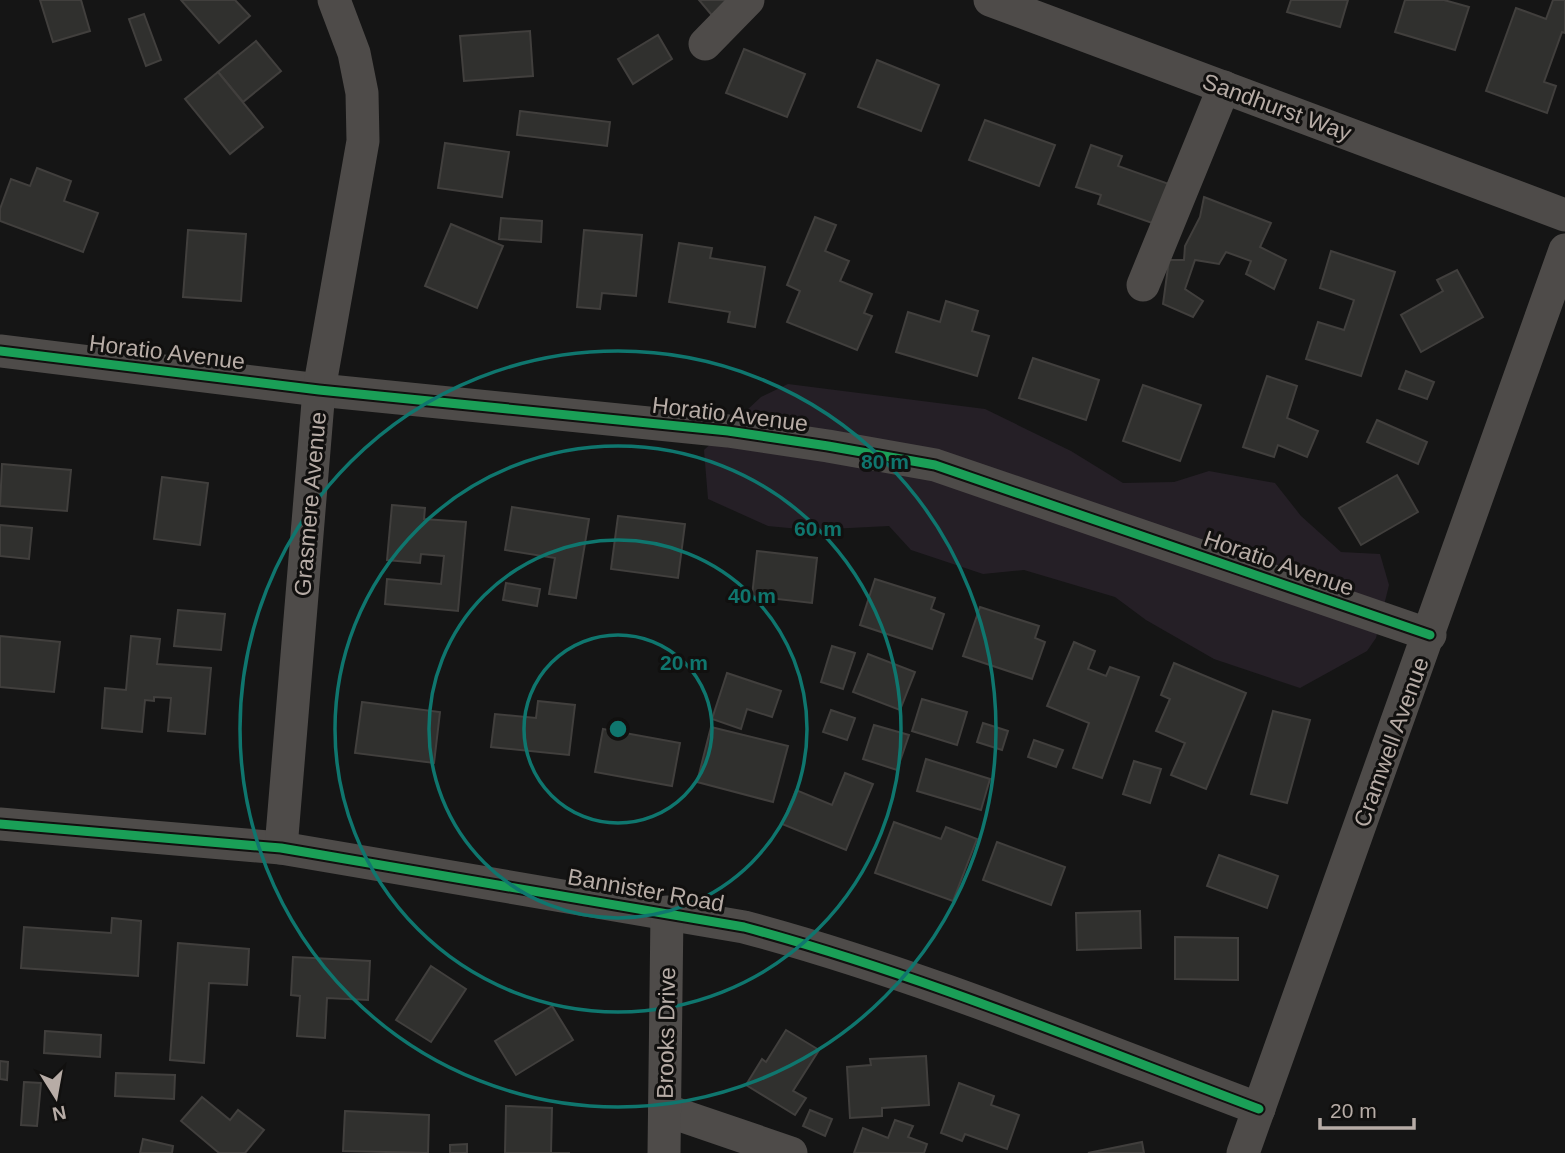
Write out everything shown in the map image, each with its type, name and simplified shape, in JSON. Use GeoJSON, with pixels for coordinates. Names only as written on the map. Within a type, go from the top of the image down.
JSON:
{"type":"FeatureCollection","features":[{"type":"Feature","properties":{"kind":"street","name":"Grasmere Avenue"},"geometry":{"type":"LineString","coordinates":[[281,848],[319,390],[363,141],[362,93],[354,53],[334,0]]}},
{"type":"Feature","properties":{"kind":"street"},"geometry":{"type":"LineString","coordinates":[[705,44],[748,0]]}},
{"type":"Feature","properties":{"kind":"street","name":"Sandhurst Way"},"geometry":{"type":"LineString","coordinates":[[990,0],[1565,215]]}},
{"type":"Feature","properties":{"kind":"street"},"geometry":{"type":"LineString","coordinates":[[1143,285],[1224,88]]}},
{"type":"Feature","properties":{"kind":"street","name":"Cramwell Avenue"},"geometry":{"type":"LineString","coordinates":[[1243,1153],[1430,635],[1565,250]]}},
{"type":"Feature","properties":{"kind":"street","name":"Horatio Avenue"},"geometry":{"type":"LineString","coordinates":[[0,351],[319,390],[729,431],[935,465],[1430,635]]}},
{"type":"Feature","properties":{"kind":"street","name":"Bannister Road"},"geometry":{"type":"LineString","coordinates":[[0,824],[281,848],[744,927],[812,945],[939,989],[1259,1109]]}},
{"type":"Feature","properties":{"kind":"street","name":"Brooks Drive"},"geometry":{"type":"LineString","coordinates":[[664,1153],[667,912]]}},
{"type":"Feature","properties":{"kind":"street"},"geometry":{"type":"LineString","coordinates":[[665,1110],[791,1153]]}},
{"type":"Feature","properties":{"kind":"shaded area"},"geometry":{"type":"Polygon","coordinates":[[[788,384],[985,409],[1071,451],[1123,483],[1174,482],[1209,471],[1275,483],[1301,516],[1341,552],[1380,554],[1389,585],[1376,638],[1367,651],[1300,688],[1214,659],[1146,620],[1115,597],[1024,570],[983,574],[911,550],[889,526],[810,530],[768,526],[708,499],[704,450],[761,397],[788,384]]]}},
{"type":"Feature","properties":{"kind":"building"},"geometry":{"type":"Polygon","coordinates":[[[40,0],[81,0],[90,31],[53,42],[40,0]]]}},
{"type":"Feature","properties":{"kind":"building"},"geometry":{"type":"Polygon","coordinates":[[[181,0],[235,0],[250,16],[219,43],[181,0]]]}},
{"type":"Feature","properties":{"kind":"building"},"geometry":{"type":"Polygon","coordinates":[[[699,0],[741,0],[716,20],[699,0]]]}},
{"type":"Feature","properties":{"kind":"building"},"geometry":{"type":"Polygon","coordinates":[[[1291,0],[1348,0],[1340,27],[1287,12],[1291,0]]]}},
{"type":"Feature","properties":{"kind":"building"},"geometry":{"type":"Polygon","coordinates":[[[1405,0],[1444,0],[1469,7],[1455,50],[1395,32],[1405,0]]]}},
{"type":"Feature","properties":{"kind":"building"},"geometry":{"type":"Polygon","coordinates":[[[1553,0],[1565,0],[1565,33],[1562,32],[1544,82],[1556,86],[1547,113],[1486,91],[1516,8],[1546,19],[1553,0]]]}},
{"type":"Feature","properties":{"kind":"building"},"geometry":{"type":"Polygon","coordinates":[[[144,14],[161,60],[146,66],[129,19],[144,14]]]}},
{"type":"Feature","properties":{"kind":"building"},"geometry":{"type":"Polygon","coordinates":[[[530,31],[533,76],[464,81],[460,36],[530,31]]]}},
{"type":"Feature","properties":{"kind":"building"},"geometry":{"type":"Polygon","coordinates":[[[658,35],[672,59],[633,84],[618,59],[658,35]]]}},
{"type":"Feature","properties":{"kind":"building"},"geometry":{"type":"Polygon","coordinates":[[[256,41],[281,71],[243,102],[218,72],[256,41]]]}},
{"type":"Feature","properties":{"kind":"building"},"geometry":{"type":"Polygon","coordinates":[[[744,49],[805,74],[787,117],[726,93],[744,49]]]}},
{"type":"Feature","properties":{"kind":"building"},"geometry":{"type":"Polygon","coordinates":[[[877,60],[939,85],[921,131],[858,107],[877,60]]]}},
{"type":"Feature","properties":{"kind":"building"},"geometry":{"type":"Polygon","coordinates":[[[218,72],[263,127],[230,154],[185,99],[218,72]]]}},
{"type":"Feature","properties":{"kind":"building"},"geometry":{"type":"Polygon","coordinates":[[[520,111],[610,122],[607,146],[517,135],[520,111]]]}},
{"type":"Feature","properties":{"kind":"building"},"geometry":{"type":"Polygon","coordinates":[[[985,120],[1055,145],[1039,186],[969,160],[985,120]]]}},
{"type":"Feature","properties":{"kind":"building"},"geometry":{"type":"Polygon","coordinates":[[[445,143],[509,152],[502,197],[438,188],[445,143]]]}},
{"type":"Feature","properties":{"kind":"building"},"geometry":{"type":"Polygon","coordinates":[[[1091,145],[1122,156],[1118,166],[1169,184],[1155,224],[1098,204],[1101,195],[1076,187],[1091,145]]]}},
{"type":"Feature","properties":{"kind":"building"},"geometry":{"type":"Polygon","coordinates":[[[37,168],[71,181],[64,201],[98,213],[83,252],[0,221],[0,209],[11,179],[30,186],[37,168]]]}},
{"type":"Feature","properties":{"kind":"building"},"geometry":{"type":"Polygon","coordinates":[[[1204,197],[1271,223],[1260,247],[1286,260],[1274,289],[1246,274],[1251,261],[1226,252],[1219,264],[1195,260],[1185,289],[1203,301],[1193,317],[1163,304],[1169,260],[1184,260],[1185,246],[1200,217],[1204,197]]]}},
{"type":"Feature","properties":{"kind":"building"},"geometry":{"type":"Polygon","coordinates":[[[815,217],[836,225],[825,251],[849,261],[840,281],[872,294],[864,313],[872,316],[857,350],[787,322],[800,291],[787,285],[815,217]]]}},
{"type":"Feature","properties":{"kind":"building"},"geometry":{"type":"Polygon","coordinates":[[[501,218],[542,221],[541,242],[499,239],[501,218]]]}},
{"type":"Feature","properties":{"kind":"building"},"geometry":{"type":"Polygon","coordinates":[[[451,224],[503,246],[477,308],[425,286],[451,224]]]}},
{"type":"Feature","properties":{"kind":"building"},"geometry":{"type":"Polygon","coordinates":[[[188,230],[246,234],[241,301],[183,297],[188,230]]]}},
{"type":"Feature","properties":{"kind":"building"},"geometry":{"type":"Polygon","coordinates":[[[584,230],[642,235],[636,296],[602,293],[600,309],[577,307],[584,230]]]}},
{"type":"Feature","properties":{"kind":"building"},"geometry":{"type":"Polygon","coordinates":[[[679,243],[712,248],[710,258],[765,267],[755,327],[728,322],[730,312],[669,302],[679,243]]]}},
{"type":"Feature","properties":{"kind":"building"},"geometry":{"type":"Polygon","coordinates":[[[1331,251],[1395,272],[1361,376],[1306,359],[1318,322],[1344,330],[1354,300],[1320,288],[1331,251]]]}},
{"type":"Feature","properties":{"kind":"building"},"geometry":{"type":"Polygon","coordinates":[[[1457,270],[1483,317],[1421,352],[1401,315],[1443,291],[1437,280],[1457,270]]]}},
{"type":"Feature","properties":{"kind":"building"},"geometry":{"type":"Polygon","coordinates":[[[946,301],[978,311],[972,331],[989,336],[977,376],[896,352],[908,312],[940,322],[946,301]]]}},
{"type":"Feature","properties":{"kind":"building"},"geometry":{"type":"Polygon","coordinates":[[[1033,358],[1099,380],[1086,420],[1019,398],[1033,358]]]}},
{"type":"Feature","properties":{"kind":"building"},"geometry":{"type":"Polygon","coordinates":[[[1406,371],[1434,382],[1427,399],[1399,389],[1406,371]]]}},
{"type":"Feature","properties":{"kind":"building"},"geometry":{"type":"Polygon","coordinates":[[[1267,376],[1297,386],[1287,418],[1318,431],[1307,457],[1278,445],[1274,457],[1243,447],[1267,376]]]}},
{"type":"Feature","properties":{"kind":"building"},"geometry":{"type":"Polygon","coordinates":[[[1143,385],[1201,405],[1180,461],[1123,441],[1143,385]]]}},
{"type":"Feature","properties":{"kind":"building"},"geometry":{"type":"Polygon","coordinates":[[[1377,420],[1427,442],[1418,464],[1367,442],[1377,420]]]}},
{"type":"Feature","properties":{"kind":"building"},"geometry":{"type":"Polygon","coordinates":[[[2,464],[71,470],[67,511],[0,506],[2,464]]]}},
{"type":"Feature","properties":{"kind":"building"},"geometry":{"type":"Polygon","coordinates":[[[1397,475],[1418,512],[1361,545],[1339,508],[1397,475]]]}},
{"type":"Feature","properties":{"kind":"building"},"geometry":{"type":"Polygon","coordinates":[[[162,477],[208,483],[200,545],[154,539],[162,477]]]}},
{"type":"Feature","properties":{"kind":"building"},"geometry":{"type":"Polygon","coordinates":[[[392,505],[425,508],[424,519],[466,522],[458,611],[385,604],[387,579],[441,584],[444,556],[421,554],[420,563],[387,560],[392,505]]]}},
{"type":"Feature","properties":{"kind":"building"},"geometry":{"type":"Polygon","coordinates":[[[512,507],[589,519],[576,598],[549,594],[555,558],[505,550],[512,507]]]}},
{"type":"Feature","properties":{"kind":"building"},"geometry":{"type":"Polygon","coordinates":[[[618,516],[685,524],[678,578],[611,569],[618,516]]]}},
{"type":"Feature","properties":{"kind":"building"},"geometry":{"type":"Polygon","coordinates":[[[0,525],[32,528],[29,559],[0,556],[0,525]]]}},
{"type":"Feature","properties":{"kind":"building"},"geometry":{"type":"Polygon","coordinates":[[[757,551],[817,558],[812,603],[752,596],[757,551]]]}},
{"type":"Feature","properties":{"kind":"building"},"geometry":{"type":"Polygon","coordinates":[[[875,579],[935,598],[931,609],[944,614],[932,649],[860,625],[875,579]]]}},
{"type":"Feature","properties":{"kind":"building"},"geometry":{"type":"Polygon","coordinates":[[[506,583],[540,589],[537,606],[503,600],[506,583]]]}},
{"type":"Feature","properties":{"kind":"building"},"geometry":{"type":"Polygon","coordinates":[[[980,607],[1039,626],[1035,638],[1045,642],[1032,679],[963,656],[980,607]]]}},
{"type":"Feature","properties":{"kind":"building"},"geometry":{"type":"Polygon","coordinates":[[[178,610],[225,614],[221,650],[174,646],[178,610]]]}},
{"type":"Feature","properties":{"kind":"building"},"geometry":{"type":"Polygon","coordinates":[[[0,636],[60,642],[54,692],[0,687],[0,636]]]}},
{"type":"Feature","properties":{"kind":"building"},"geometry":{"type":"Polygon","coordinates":[[[131,636],[160,639],[157,664],[211,668],[205,734],[168,731],[171,698],[154,697],[154,701],[145,700],[142,732],[102,728],[105,688],[126,690],[131,636]]]}},
{"type":"Feature","properties":{"kind":"building"},"geometry":{"type":"Polygon","coordinates":[[[1074,642],[1095,651],[1088,669],[1106,676],[1110,667],[1139,677],[1102,778],[1073,768],[1089,723],[1047,706],[1074,642]]]}},
{"type":"Feature","properties":{"kind":"building"},"geometry":{"type":"Polygon","coordinates":[[[832,646],[855,653],[843,689],[821,682],[832,646]]]}},
{"type":"Feature","properties":{"kind":"building"},"geometry":{"type":"Polygon","coordinates":[[[868,654],[915,672],[900,710],[853,692],[868,654]]]}},
{"type":"Feature","properties":{"kind":"building"},"geometry":{"type":"Polygon","coordinates":[[[1174,663],[1246,693],[1206,789],[1171,775],[1185,743],[1156,731],[1170,699],[1161,695],[1174,663]]]}},
{"type":"Feature","properties":{"kind":"building"},"geometry":{"type":"Polygon","coordinates":[[[727,673],[781,691],[772,717],[747,709],[741,729],[712,719],[727,673]]]}},
{"type":"Feature","properties":{"kind":"building"},"geometry":{"type":"Polygon","coordinates":[[[922,699],[967,712],[957,745],[912,731],[922,699]]]}},
{"type":"Feature","properties":{"kind":"building"},"geometry":{"type":"Polygon","coordinates":[[[538,701],[575,705],[569,755],[491,747],[495,714],[536,718],[538,701]]]}},
{"type":"Feature","properties":{"kind":"building"},"geometry":{"type":"Polygon","coordinates":[[[362,702],[440,712],[434,763],[355,753],[362,702]]]}},
{"type":"Feature","properties":{"kind":"building"},"geometry":{"type":"Polygon","coordinates":[[[831,710],[855,718],[847,740],[823,732],[831,710]]]}},
{"type":"Feature","properties":{"kind":"building"},"geometry":{"type":"Polygon","coordinates":[[[1273,711],[1310,720],[1287,803],[1251,794],[1273,711]]]}},
{"type":"Feature","properties":{"kind":"building"},"geometry":{"type":"Polygon","coordinates":[[[983,723],[1008,731],[1002,750],[977,742],[983,723]]]}},
{"type":"Feature","properties":{"kind":"building"},"geometry":{"type":"Polygon","coordinates":[[[874,725],[909,735],[897,770],[863,759],[874,725]]]}},
{"type":"Feature","properties":{"kind":"building"},"geometry":{"type":"Polygon","coordinates":[[[711,727],[788,746],[773,802],[697,782],[711,727]]]}},
{"type":"Feature","properties":{"kind":"building"},"geometry":{"type":"Polygon","coordinates":[[[603,729],[680,743],[672,786],[595,772],[603,729]]]}},
{"type":"Feature","properties":{"kind":"building"},"geometry":{"type":"Polygon","coordinates":[[[1034,740],[1063,750],[1056,767],[1028,757],[1034,740]]]}},
{"type":"Feature","properties":{"kind":"building"},"geometry":{"type":"Polygon","coordinates":[[[926,759],[990,779],[981,810],[917,791],[926,759]]]}},
{"type":"Feature","properties":{"kind":"building"},"geometry":{"type":"Polygon","coordinates":[[[1134,761],[1161,769],[1150,803],[1123,794],[1134,761]]]}},
{"type":"Feature","properties":{"kind":"building"},"geometry":{"type":"Polygon","coordinates":[[[845,773],[873,784],[846,850],[782,824],[796,790],[832,805],[845,773]]]}},
{"type":"Feature","properties":{"kind":"building"},"geometry":{"type":"Polygon","coordinates":[[[894,822],[941,839],[946,827],[977,839],[953,901],[875,873],[894,822]]]}},
{"type":"Feature","properties":{"kind":"building"},"geometry":{"type":"Polygon","coordinates":[[[997,842],[1065,867],[1051,905],[983,880],[997,842]]]}},
{"type":"Feature","properties":{"kind":"building"},"geometry":{"type":"Polygon","coordinates":[[[1219,855],[1278,876],[1267,908],[1207,886],[1219,855]]]}},
{"type":"Feature","properties":{"kind":"building"},"geometry":{"type":"Polygon","coordinates":[[[1140,911],[1141,948],[1077,950],[1076,913],[1140,911]]]}},
{"type":"Feature","properties":{"kind":"building"},"geometry":{"type":"Polygon","coordinates":[[[112,918],[141,921],[138,976],[21,968],[24,927],[111,933],[112,918]]]}},
{"type":"Feature","properties":{"kind":"building"},"geometry":{"type":"Polygon","coordinates":[[[1175,937],[1238,938],[1238,980],[1175,979],[1175,937]]]}},
{"type":"Feature","properties":{"kind":"building"},"geometry":{"type":"Polygon","coordinates":[[[178,943],[249,949],[247,985],[209,983],[204,1063],[170,1060],[178,943]]]}},
{"type":"Feature","properties":{"kind":"building"},"geometry":{"type":"Polygon","coordinates":[[[293,957],[370,961],[368,1000],[327,998],[325,1038],[297,1036],[300,996],[291,995],[293,957]]]}},
{"type":"Feature","properties":{"kind":"building"},"geometry":{"type":"Polygon","coordinates":[[[431,966],[466,989],[431,1042],[396,1020],[431,966]]]}},
{"type":"Feature","properties":{"kind":"building"},"geometry":{"type":"Polygon","coordinates":[[[552,1006],[573,1040],[516,1075],[495,1041],[552,1006]]]}},
{"type":"Feature","properties":{"kind":"building"},"geometry":{"type":"Polygon","coordinates":[[[786,1030],[819,1050],[793,1091],[806,1098],[795,1115],[746,1085],[762,1059],[766,1062],[786,1030]]]}},
{"type":"Feature","properties":{"kind":"building"},"geometry":{"type":"Polygon","coordinates":[[[45,1031],[101,1035],[100,1057],[44,1053],[45,1031]]]}},
{"type":"Feature","properties":{"kind":"building"},"geometry":{"type":"Polygon","coordinates":[[[926,1056],[929,1105],[882,1108],[882,1116],[850,1118],[847,1067],[871,1065],[870,1059],[926,1056]]]}},
{"type":"Feature","properties":{"kind":"building"},"geometry":{"type":"Polygon","coordinates":[[[0,1061],[8,1062],[7,1080],[0,1079],[0,1061]]]}},
{"type":"Feature","properties":{"kind":"building"},"geometry":{"type":"Polygon","coordinates":[[[116,1073],[175,1075],[174,1099],[115,1096],[116,1073]]]}},
{"type":"Feature","properties":{"kind":"building"},"geometry":{"type":"Polygon","coordinates":[[[24,1082],[41,1083],[37,1126],[21,1125],[24,1082]]]}},
{"type":"Feature","properties":{"kind":"building"},"geometry":{"type":"Polygon","coordinates":[[[959,1083],[994,1096],[991,1105],[1019,1115],[1007,1149],[965,1134],[962,1141],[941,1133],[959,1083]]]}},
{"type":"Feature","properties":{"kind":"building"},"geometry":{"type":"Polygon","coordinates":[[[202,1097],[230,1120],[238,1110],[264,1130],[245,1153],[219,1153],[181,1121],[202,1097]]]}},
{"type":"Feature","properties":{"kind":"building"},"geometry":{"type":"Polygon","coordinates":[[[506,1106],[552,1108],[551,1153],[505,1153],[506,1106]]]}},
{"type":"Feature","properties":{"kind":"building"},"geometry":{"type":"Polygon","coordinates":[[[810,1110],[832,1119],[825,1136],[803,1126],[810,1110]]]}},
{"type":"Feature","properties":{"kind":"building"},"geometry":{"type":"Polygon","coordinates":[[[345,1111],[429,1115],[428,1153],[343,1151],[345,1111]]]}},
{"type":"Feature","properties":{"kind":"building"},"geometry":{"type":"Polygon","coordinates":[[[895,1120],[913,1126],[908,1137],[927,1144],[924,1153],[854,1153],[863,1128],[888,1138],[895,1120]]]}},
{"type":"Feature","properties":{"kind":"building"},"geometry":{"type":"Polygon","coordinates":[[[143,1139],[173,1146],[172,1153],[140,1153],[143,1139]]]}},
{"type":"Feature","properties":{"kind":"building"},"geometry":{"type":"Polygon","coordinates":[[[1142,1142],[1144,1153],[1088,1153],[1142,1142]]]}},
{"type":"Feature","properties":{"kind":"building"},"geometry":{"type":"Polygon","coordinates":[[[467,1144],[467,1153],[450,1153],[450,1145],[467,1144]]]}},
{"type":"Feature","properties":{"kind":"cycle path"},"geometry":{"type":"LineString","coordinates":[[0,351],[319,390],[728,431],[935,465],[1430,635]]}},
{"type":"Feature","properties":{"kind":"cycle path"},"geometry":{"type":"LineString","coordinates":[[0,824],[281,848],[744,927],[939,988],[1259,1109]]}}]}
